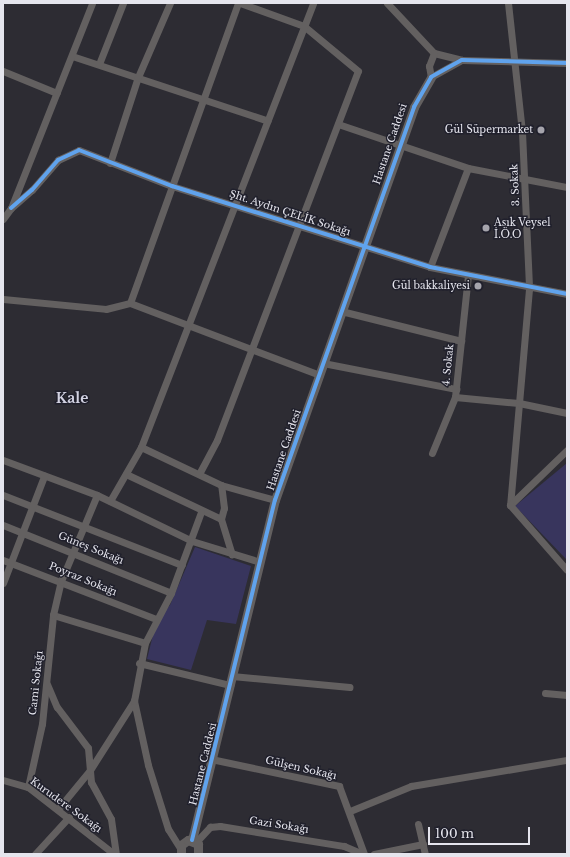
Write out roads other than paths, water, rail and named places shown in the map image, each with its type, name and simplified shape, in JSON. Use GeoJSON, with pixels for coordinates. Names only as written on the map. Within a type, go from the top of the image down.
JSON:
{"type":"FeatureCollection","features":[{"type":"Feature","properties":{"kind":"street"},"geometry":{"type":"LineString","coordinates":[[3,219],[11,208],[92,3]]}},
{"type":"Feature","properties":{"kind":"street"},"geometry":{"type":"LineString","coordinates":[[99,64],[123,3]]}},
{"type":"Feature","properties":{"kind":"street"},"geometry":{"type":"LineString","coordinates":[[110,163],[138,77],[170,3]]}},
{"type":"Feature","properties":{"kind":"street"},"geometry":{"type":"LineString","coordinates":[[130,304],[239,3],[304,26],[358,71],[217,440],[199,474]]}},
{"type":"Feature","properties":{"kind":"street"},"geometry":{"type":"LineString","coordinates":[[110,501],[141,447],[237,206],[313,3]]}},
{"type":"Feature","properties":{"kind":"street"},"geometry":{"type":"LineString","coordinates":[[387,3],[434,53],[462,60],[567,63]]}},
{"type":"Feature","properties":{"kind":"street","name":"3. Sokak"},"geometry":{"type":"LineString","coordinates":[[508,3],[516,61],[524,180],[529,289],[510,505]]}},
{"type":"Feature","properties":{"kind":"street"},"geometry":{"type":"LineString","coordinates":[[434,53],[429,66],[431,77],[462,60]]}},
{"type":"Feature","properties":{"kind":"street"},"geometry":{"type":"LineString","coordinates":[[72,56],[268,121]]}},
{"type":"Feature","properties":{"kind":"street"},"geometry":{"type":"LineString","coordinates":[[3,71],[57,94]]}},
{"type":"Feature","properties":{"kind":"street","name":"Hastane Caddesi"},"geometry":{"type":"LineString","coordinates":[[194,841],[211,759],[230,685],[257,561],[275,500],[320,375],[363,247],[401,147],[414,107],[431,77]]}},
{"type":"Feature","properties":{"kind":"street"},"geometry":{"type":"LineString","coordinates":[[338,124],[401,147],[468,168],[567,188]]}},
{"type":"Feature","properties":{"kind":"street","name":"Şht. Aydın ÇELİK Sokağı"},"geometry":{"type":"LineString","coordinates":[[11,208],[32,190],[58,160],[79,150],[172,186],[237,206],[298,228],[430,268],[529,289],[567,294]]}},
{"type":"Feature","properties":{"kind":"street"},"geometry":{"type":"LineString","coordinates":[[430,268],[468,168]]}},
{"type":"Feature","properties":{"kind":"street","name":"4. Sokak"},"geometry":{"type":"LineString","coordinates":[[432,453],[455,393],[468,275]]}},
{"type":"Feature","properties":{"kind":"street"},"geometry":{"type":"LineString","coordinates":[[3,299],[106,309],[130,304],[190,325],[251,351],[320,375]]}},
{"type":"Feature","properties":{"kind":"street"},"geometry":{"type":"LineString","coordinates":[[341,311],[461,341]]}},
{"type":"Feature","properties":{"kind":"street"},"geometry":{"type":"LineString","coordinates":[[324,363],[455,393],[519,403],[567,413]]}},
{"type":"Feature","properties":{"kind":"street"},"geometry":{"type":"LineString","coordinates":[[141,447],[221,485],[275,500]]}},
{"type":"Feature","properties":{"kind":"street"},"geometry":{"type":"LineString","coordinates":[[567,450],[510,505],[567,570]]}},
{"type":"Feature","properties":{"kind":"street"},"geometry":{"type":"LineString","coordinates":[[3,460],[97,495],[192,541],[257,561]]}},
{"type":"Feature","properties":{"kind":"street"},"geometry":{"type":"LineString","coordinates":[[126,474],[201,512],[221,519]]}},
{"type":"Feature","properties":{"kind":"street"},"geometry":{"type":"LineString","coordinates":[[3,583],[6,561],[22,532],[44,476]]}},
{"type":"Feature","properties":{"kind":"street"},"geometry":{"type":"LineString","coordinates":[[221,485],[224,508],[221,519],[232,554]]}},
{"type":"Feature","properties":{"kind":"street"},"geometry":{"type":"LineString","coordinates":[[3,494],[32,504],[82,526],[182,565]]}},
{"type":"Feature","properties":{"kind":"street","name":"Cami Sokağı"},"geometry":{"type":"LineString","coordinates":[[28,787],[46,684],[53,615],[61,581],[74,552],[82,526],[97,495]]}},
{"type":"Feature","properties":{"kind":"street"},"geometry":{"type":"LineString","coordinates":[[199,854],[194,841],[180,851],[168,829],[161,808],[134,701],[139,663],[145,643],[156,619],[171,593],[192,541],[201,512]]}},
{"type":"Feature","properties":{"kind":"street","name":"Güneş Sokağı"},"geometry":{"type":"LineString","coordinates":[[3,525],[74,552],[171,593]]}},
{"type":"Feature","properties":{"kind":"street","name":"Poyraz Sokağı"},"geometry":{"type":"LineString","coordinates":[[6,561],[156,619]]}},
{"type":"Feature","properties":{"kind":"street"},"geometry":{"type":"LineString","coordinates":[[53,615],[145,643]]}},
{"type":"Feature","properties":{"kind":"street"},"geometry":{"type":"LineString","coordinates":[[139,663],[230,685]]}},
{"type":"Feature","properties":{"kind":"street"},"geometry":{"type":"LineString","coordinates":[[232,676],[349,687]]}},
{"type":"Feature","properties":{"kind":"street"},"geometry":{"type":"LineString","coordinates":[[46,684],[57,707],[88,748],[91,782],[111,819],[115,854]]}},
{"type":"Feature","properties":{"kind":"street"},"geometry":{"type":"LineString","coordinates":[[545,693],[567,695]]}},
{"type":"Feature","properties":{"kind":"street"},"geometry":{"type":"LineString","coordinates":[[58,809],[90,770],[134,701]]}},
{"type":"Feature","properties":{"kind":"street","name":"Gülşen Sokağı"},"geometry":{"type":"LineString","coordinates":[[211,759],[339,786],[350,811],[364,854]]}},
{"type":"Feature","properties":{"kind":"street"},"geometry":{"type":"LineString","coordinates":[[350,811],[411,786],[567,760]]}},
{"type":"Feature","properties":{"kind":"street","name":"Kurudere Sokağı"},"geometry":{"type":"LineString","coordinates":[[3,780],[28,787],[69,817],[115,854]]}},
{"type":"Feature","properties":{"kind":"street"},"geometry":{"type":"LineString","coordinates":[[35,854],[69,817]]}},
{"type":"Feature","properties":{"kind":"street"},"geometry":{"type":"LineString","coordinates":[[418,824],[425,854]]}},
{"type":"Feature","properties":{"kind":"street","name":"Gazi Sokağı"},"geometry":{"type":"LineString","coordinates":[[194,841],[210,827],[220,826],[344,846],[364,854]]}},
{"type":"Feature","properties":{"kind":"street"},"geometry":{"type":"LineString","coordinates":[[374,854],[423,844]]}},
{"type":"Feature","properties":{"kind":"place","name":"Gül Süpermarket"},"geometry":{"type":"Point","coordinates":[541,130]}},
{"type":"Feature","properties":{"kind":"place","name":"Aşık Veysel İ.Ö.O"},"geometry":{"type":"Point","coordinates":[486,228]}},
{"type":"Feature","properties":{"kind":"place","name":"Gül bakkaliyesi"},"geometry":{"type":"Point","coordinates":[478,286]}},
{"type":"Feature","properties":{"kind":"district","name":"Kale"},"geometry":{"type":"Point","coordinates":[72,398]}}]}
